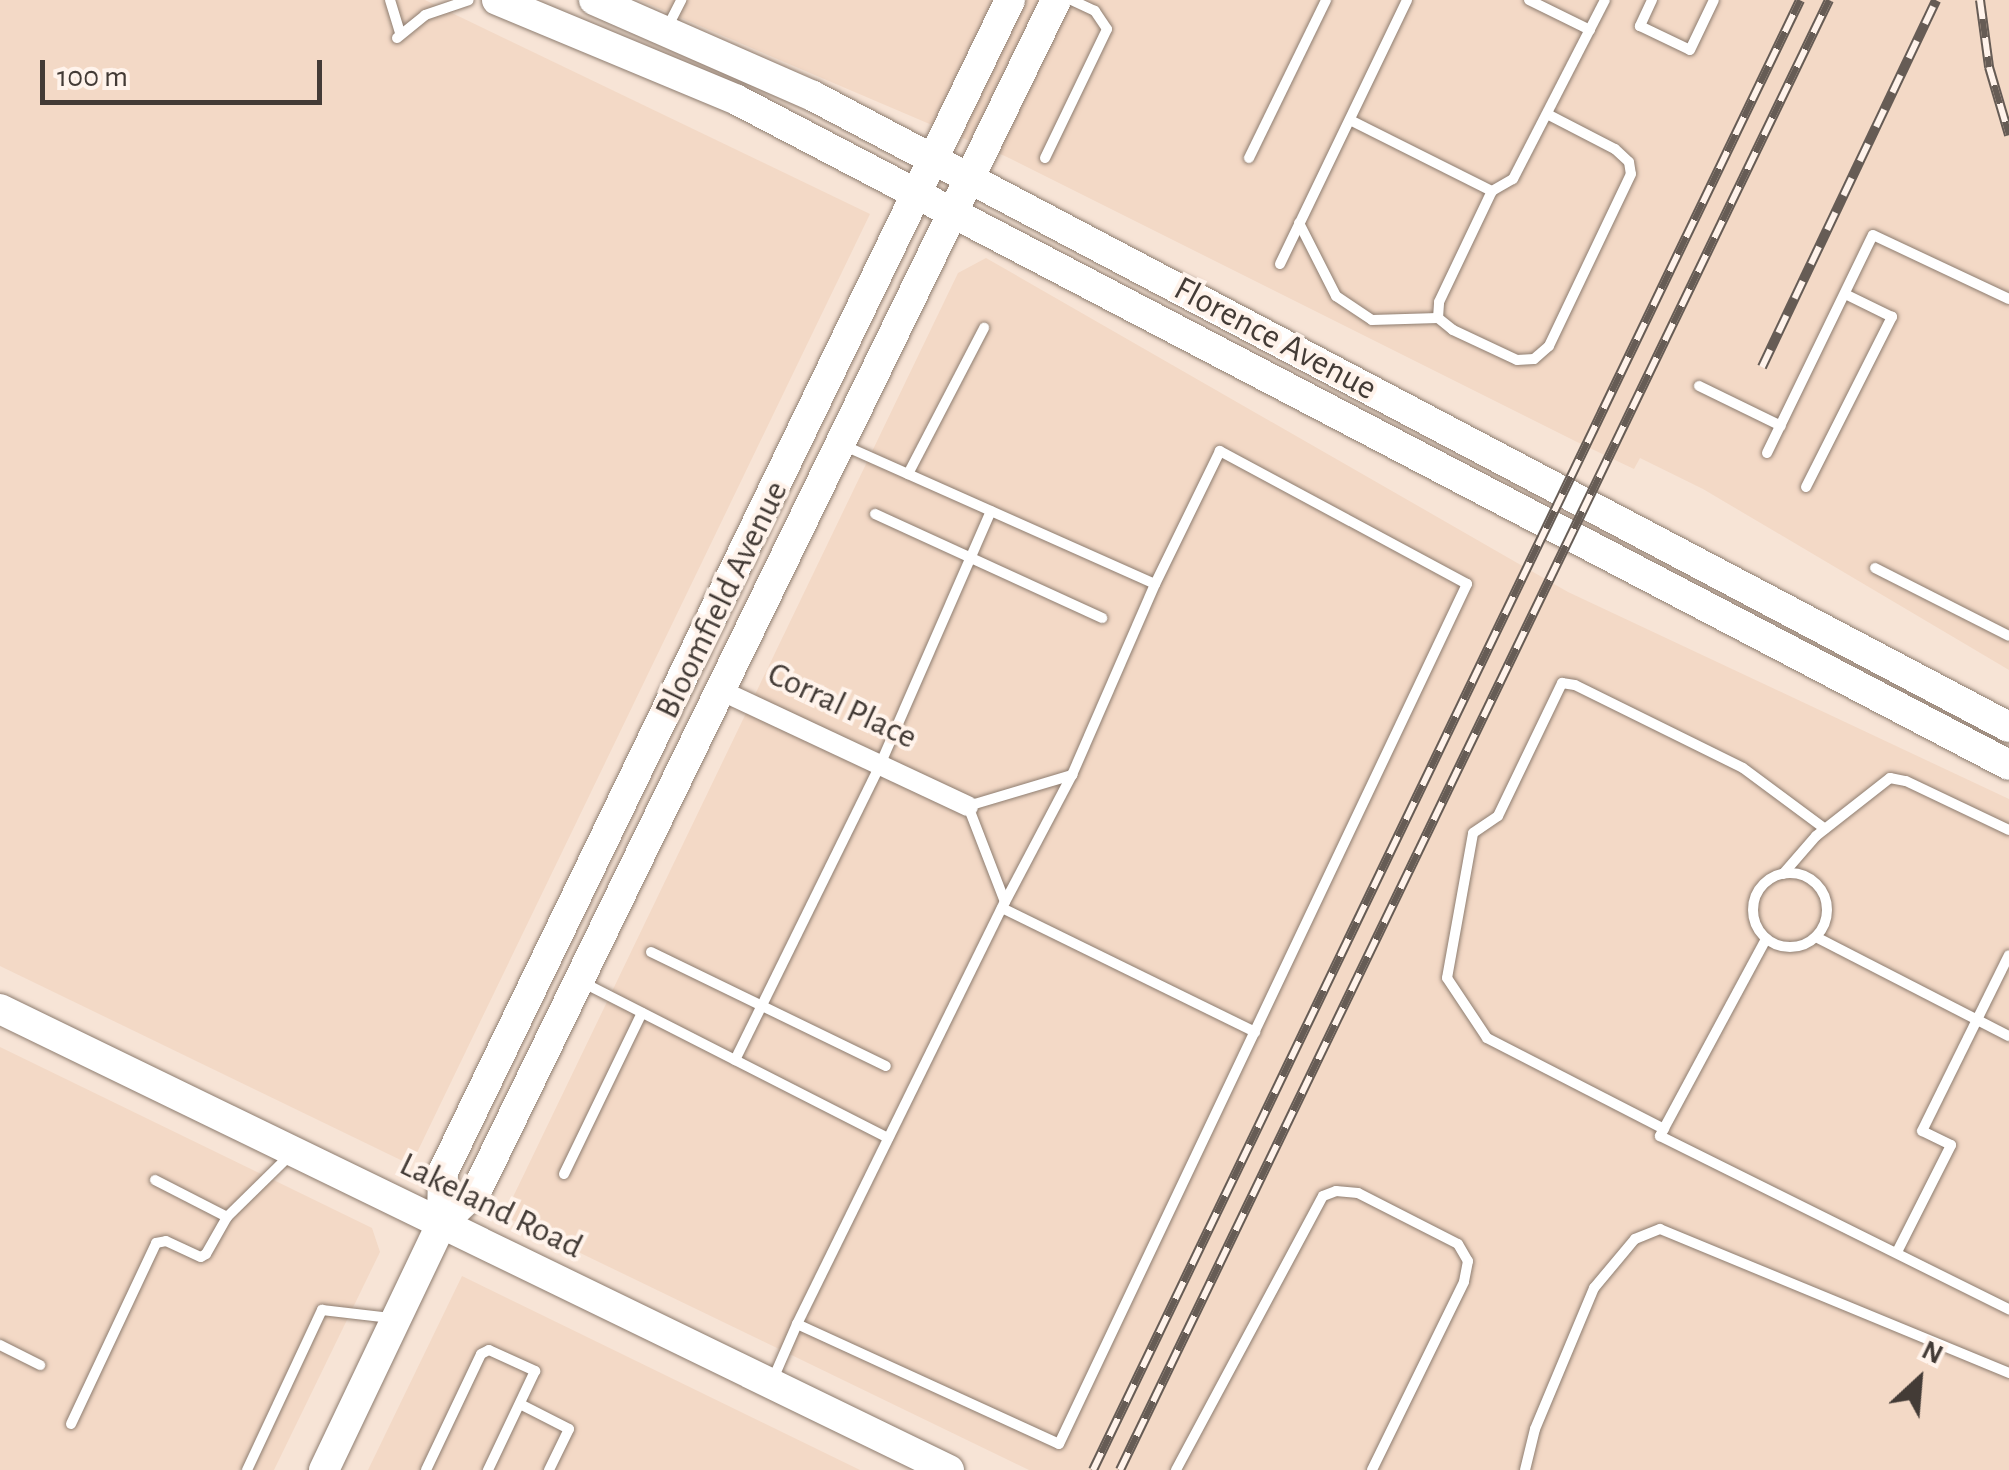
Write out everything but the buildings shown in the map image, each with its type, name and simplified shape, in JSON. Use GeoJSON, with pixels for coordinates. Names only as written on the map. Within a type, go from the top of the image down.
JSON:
{"type":"FeatureCollection","features":[{"type":"Feature","properties":{"kind":"main road","name":"Florence Avenue"},"geometry":{"type":"LineString","coordinates":[[496,0],[737,100],[954,210],[1591,550],[2009,765]]}},
{"type":"Feature","properties":{"kind":"main road","name":"Florence Avenue"},"geometry":{"type":"LineString","coordinates":[[594,0],[813,96],[2009,727]]}},
{"type":"Feature","properties":{"kind":"main road","name":"Bloomfield Avenue"},"geometry":{"type":"LineString","coordinates":[[442,1223],[443,1172],[1010,0]]}},
{"type":"Feature","properties":{"kind":"main road","name":"Bloomfield Avenue"},"geometry":{"type":"LineString","coordinates":[[324,1470],[442,1223],[477,1190],[1056,0]]}},
{"type":"Feature","properties":{"kind":"main road"},"geometry":{"type":"LineString","coordinates":[[631,56],[644,54],[666,30]]}},
{"type":"Feature","properties":{"kind":"main road","name":"Corral Place"},"geometry":{"type":"LineString","coordinates":[[685,672],[720,690]]}},
{"type":"Feature","properties":{"kind":"main road","name":"Lakeland Road"},"geometry":{"type":"LineString","coordinates":[[0,1009],[949,1470]]}},
{"type":"Feature","properties":{"kind":"street","name":"Corral Place"},"geometry":{"type":"LineString","coordinates":[[720,690],[968,806]]}},
{"type":"Feature","properties":{"kind":"lane"},"geometry":{"type":"LineString","coordinates":[[390,0],[398,35],[425,15],[469,0]]}},
{"type":"Feature","properties":{"kind":"lane"},"geometry":{"type":"LineString","coordinates":[[666,30],[681,0]]}},
{"type":"Feature","properties":{"kind":"lane"},"geometry":{"type":"LineString","coordinates":[[1045,158],[1107,29],[1095,11],[1071,0]]}},
{"type":"Feature","properties":{"kind":"lane"},"geometry":{"type":"LineString","coordinates":[[1249,158],[1326,0]]}},
{"type":"Feature","properties":{"kind":"lane"},"geometry":{"type":"LineString","coordinates":[[1280,264],[1407,0]]}},
{"type":"Feature","properties":{"kind":"lane"},"geometry":{"type":"LineString","coordinates":[[1529,0],[1590,30]]}},
{"type":"Feature","properties":{"kind":"lane"},"geometry":{"type":"LineString","coordinates":[[1438,318],[1439,302],[1492,191],[1514,179],[1606,0]]}},
{"type":"Feature","properties":{"kind":"lane"},"geometry":{"type":"LineString","coordinates":[[1652,0],[1640,26],[1690,50],[1714,0]]}},
{"type":"Feature","properties":{"kind":"lane"},"geometry":{"type":"LineString","coordinates":[[1300,224],[1336,296],[1372,320],[1438,318],[1452,330],[1517,360],[1534,359],[1549,346],[1632,174],[1630,162],[1615,149],[1549,115]]}},
{"type":"Feature","properties":{"kind":"lane"},"geometry":{"type":"LineString","coordinates":[[1350,120],[1492,191]]}},
{"type":"Feature","properties":{"kind":"lane"},"geometry":{"type":"LineString","coordinates":[[1768,454],[1874,234],[2009,299]]}},
{"type":"Feature","properties":{"kind":"lane"},"geometry":{"type":"LineString","coordinates":[[1806,487],[1892,317],[1845,294]]}},
{"type":"Feature","properties":{"kind":"lane"},"geometry":{"type":"LineString","coordinates":[[908,474],[984,328]]}},
{"type":"Feature","properties":{"kind":"lane"},"geometry":{"type":"LineString","coordinates":[[1698,386],[1781,426]]}},
{"type":"Feature","properties":{"kind":"lane"},"geometry":{"type":"LineString","coordinates":[[840,443],[1155,584]]}},
{"type":"Feature","properties":{"kind":"lane"},"geometry":{"type":"LineString","coordinates":[[772,1381],[797,1324],[888,1138],[1072,775],[1155,584],[1220,452],[1467,584],[1060,1444],[797,1324]]}},
{"type":"Feature","properties":{"kind":"lane"},"geometry":{"type":"LineString","coordinates":[[735,1060],[880,765],[991,511]]}},
{"type":"Feature","properties":{"kind":"lane"},"geometry":{"type":"LineString","coordinates":[[875,514],[1102,618]]}},
{"type":"Feature","properties":{"kind":"lane"},"geometry":{"type":"LineString","coordinates":[[1875,568],[2009,636]]}},
{"type":"Feature","properties":{"kind":"lane"},"geometry":{"type":"LineString","coordinates":[[1664,1129],[1487,1038],[1447,978],[1474,833],[1498,816],[1562,683],[1575,685],[1743,768],[1825,828]]}},
{"type":"Feature","properties":{"kind":"lane"},"geometry":{"type":"LineString","coordinates":[[1072,775],[968,806],[1004,905],[1255,1032]]}},
{"type":"Feature","properties":{"kind":"lane"},"geometry":{"type":"LineString","coordinates":[[1783,874],[1802,875],[1822,891],[1827,915],[1816,937],[1795,948],[1766,939],[1755,925],[1754,901],[1767,881],[1783,874],[1825,828],[1890,778],[1906,781],[2009,830]]}},
{"type":"Feature","properties":{"kind":"lane"},"geometry":{"type":"LineString","coordinates":[[1816,937],[2009,1036]]}},
{"type":"Feature","properties":{"kind":"lane"},"geometry":{"type":"LineString","coordinates":[[1766,939],[1660,1136],[2009,1309]]}},
{"type":"Feature","properties":{"kind":"lane"},"geometry":{"type":"LineString","coordinates":[[651,952],[886,1066]]}},
{"type":"Feature","properties":{"kind":"lane"},"geometry":{"type":"LineString","coordinates":[[1897,1252],[1951,1145],[1922,1131],[2009,955]]}},
{"type":"Feature","properties":{"kind":"lane"},"geometry":{"type":"LineString","coordinates":[[579,981],[888,1138]]}},
{"type":"Feature","properties":{"kind":"lane"},"geometry":{"type":"LineString","coordinates":[[564,1174],[642,1013]]}},
{"type":"Feature","properties":{"kind":"lane"},"geometry":{"type":"LineString","coordinates":[[71,1424],[156,1243],[166,1241],[201,1257],[210,1250],[227,1217],[294,1151]]}},
{"type":"Feature","properties":{"kind":"lane"},"geometry":{"type":"LineString","coordinates":[[155,1180],[227,1217]]}},
{"type":"Feature","properties":{"kind":"lane"},"geometry":{"type":"LineString","coordinates":[[1176,1470],[1324,1196],[1336,1191],[1358,1193],[1458,1244],[1468,1262],[1464,1282],[1372,1470]]}},
{"type":"Feature","properties":{"kind":"lane"},"geometry":{"type":"LineString","coordinates":[[1525,1470],[1535,1429],[1594,1288],[1635,1239],[1660,1229],[2009,1373]]}},
{"type":"Feature","properties":{"kind":"lane"},"geometry":{"type":"LineString","coordinates":[[247,1470],[322,1310],[397,1318]]}},
{"type":"Feature","properties":{"kind":"lane"},"geometry":{"type":"LineString","coordinates":[[0,1345],[40,1365]]}},
{"type":"Feature","properties":{"kind":"lane"},"geometry":{"type":"LineString","coordinates":[[426,1470],[481,1354],[489,1350],[536,1372],[488,1470]]}},
{"type":"Feature","properties":{"kind":"lane"},"geometry":{"type":"LineString","coordinates":[[520,1404],[569,1429],[549,1470]]}},
{"type":"Feature","properties":{"kind":"shaded area"},"geometry":{"type":"Polygon","coordinates":[[[0,0],[425,0],[870,214],[411,1165],[0,966],[0,0]]]}},
{"type":"Feature","properties":{"kind":"shaded area"},"geometry":{"type":"Polygon","coordinates":[[[639,0],[2009,0],[2009,670],[1703,489],[1640,458],[1634,469],[1007,157],[639,0]]]}},
{"type":"Feature","properties":{"kind":"shaded area"},"geometry":{"type":"Polygon","coordinates":[[[986,258],[1568,592],[2009,799],[2009,1470],[1029,1470],[510,1219],[513,1197],[958,273],[986,258]]]}},
{"type":"Feature","properties":{"kind":"shaded area"},"geometry":{"type":"Polygon","coordinates":[[[0,1047],[372,1228],[380,1252],[274,1470],[0,1470],[0,1047]]]}},
{"type":"Feature","properties":{"kind":"shaded area"},"geometry":{"type":"Polygon","coordinates":[[[462,1276],[860,1470],[368,1470],[462,1276]]]}},
{"type":"Feature","properties":{"kind":"railway"},"geometry":{"type":"LineString","coordinates":[[1093,1470],[1800,0]]}},
{"type":"Feature","properties":{"kind":"railway"},"geometry":{"type":"LineString","coordinates":[[1120,1470],[1829,0]]}},
{"type":"Feature","properties":{"kind":"railway"},"geometry":{"type":"LineString","coordinates":[[1762,367],[1936,0]]}},
{"type":"Feature","properties":{"kind":"railway"},"geometry":{"type":"LineString","coordinates":[[1980,0],[1989,67],[2009,135]]}}]}
